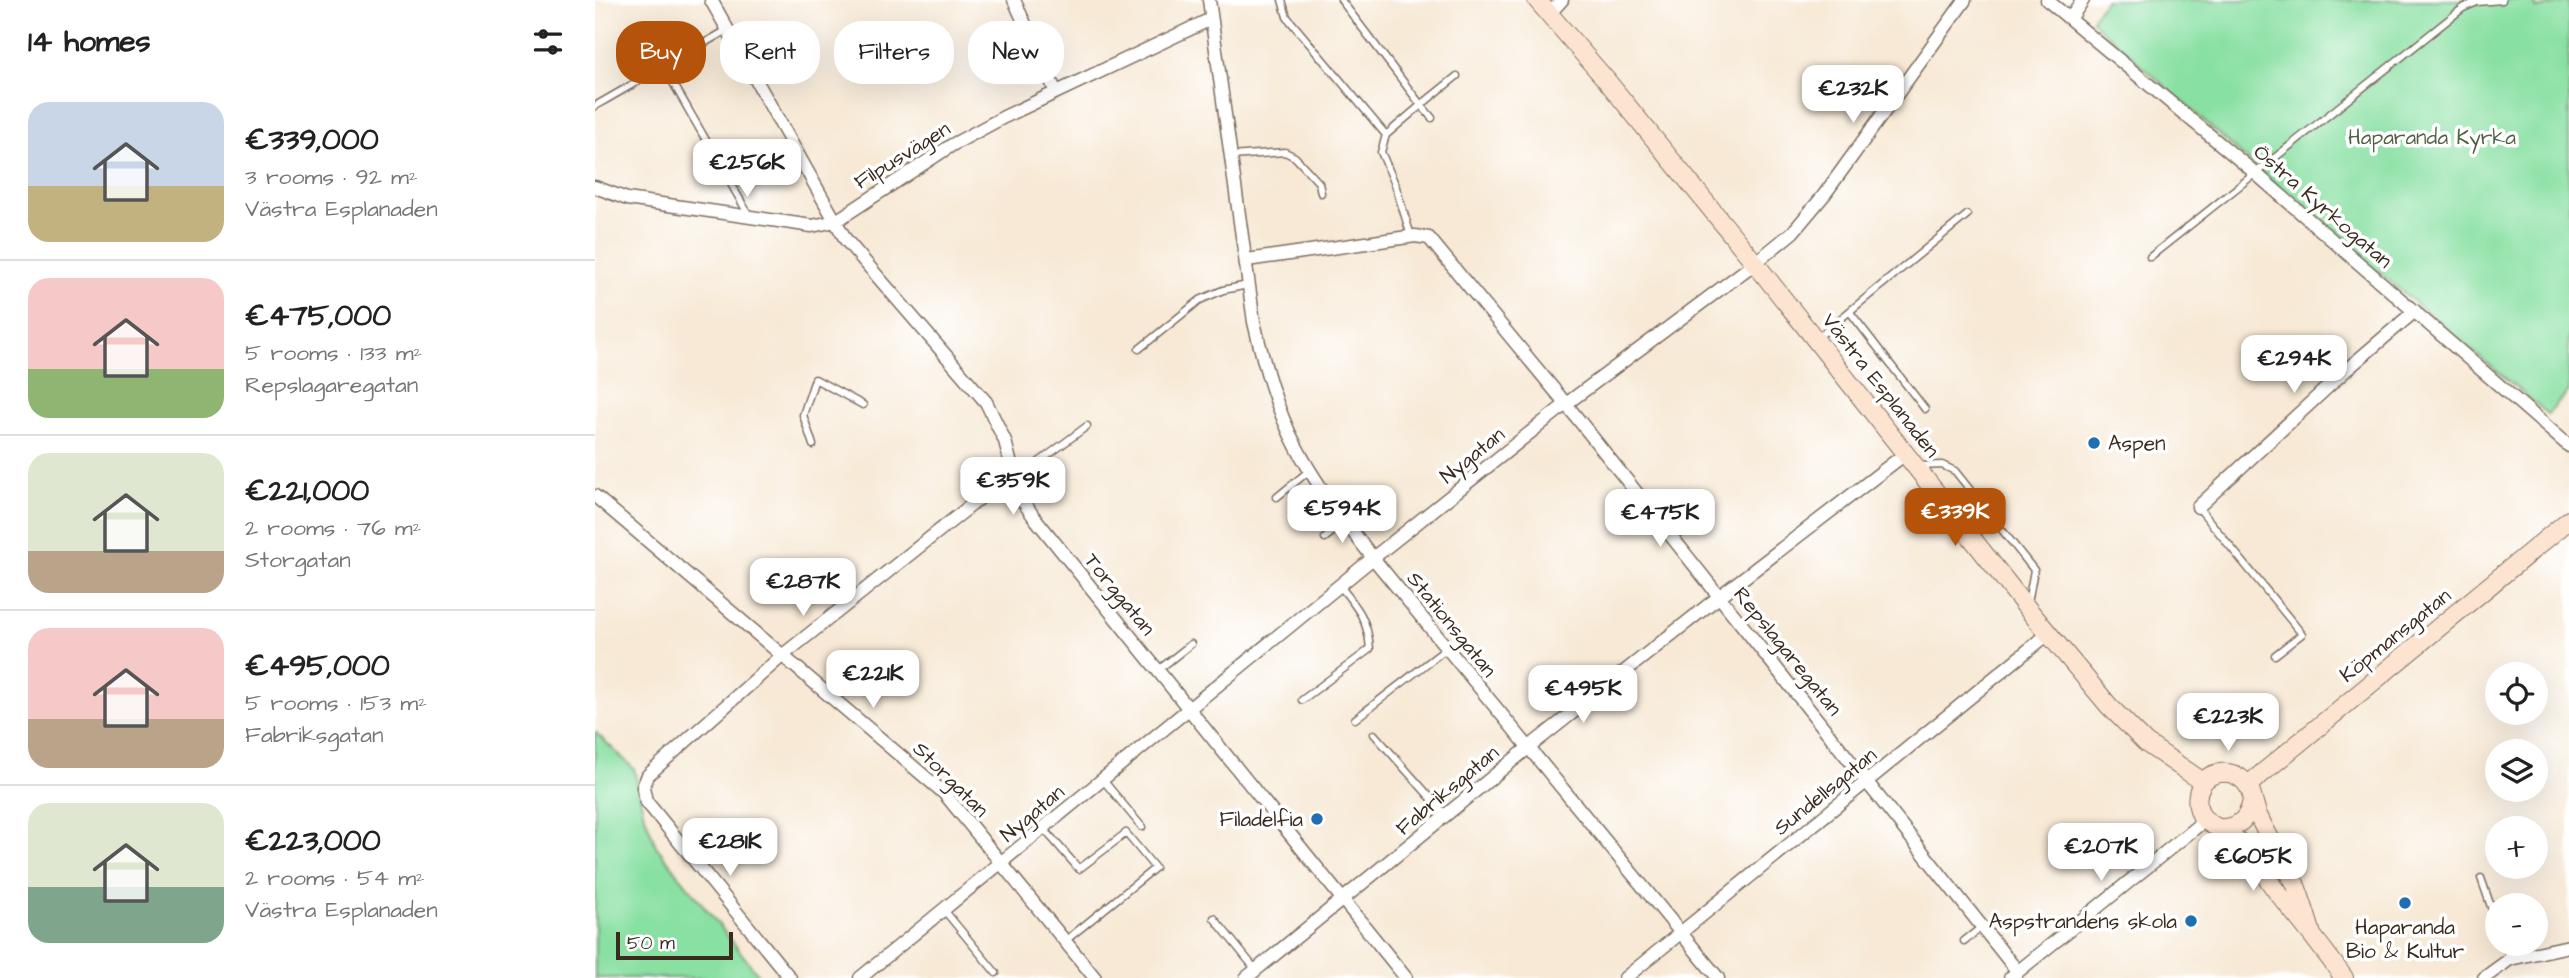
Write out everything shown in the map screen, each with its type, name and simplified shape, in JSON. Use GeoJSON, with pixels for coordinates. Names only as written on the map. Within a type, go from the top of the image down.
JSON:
{"type":"FeatureCollection","features":[{"type":"Feature","properties":{"kind":"street","name":"Torggatan"},"geometry":{"type":"LineString","coordinates":[[711,0],[723,21]]}},
{"type":"Feature","properties":{"kind":"street"},"geometry":{"type":"LineString","coordinates":[[1014,0],[1056,92]]}},
{"type":"Feature","properties":{"kind":"street","name":"Stationsgatan"},"geometry":{"type":"LineString","coordinates":[[1209,0],[1254,322],[1263,362],[1285,423],[1310,470],[1345,522],[1718,978]]}},
{"type":"Feature","properties":{"kind":"street","name":"Västra Esplanaden"},"geometry":{"type":"LineString","coordinates":[[1537,0],[1556,7],[2048,634],[2136,736],[2203,782]]}},
{"type":"Feature","properties":{"kind":"street","name":"Nygatan"},"geometry":{"type":"LineString","coordinates":[[860,978],[1566,404],[1793,232],[1824,195],[1965,0]]}},
{"type":"Feature","properties":{"kind":"street","name":"Östra Kyrkogatan"},"geometry":{"type":"LineString","coordinates":[[2047,0],[2254,172],[2569,446]]}},
{"type":"Feature","properties":{"kind":"street"},"geometry":{"type":"LineString","coordinates":[[2070,19],[2083,0]]}},
{"type":"Feature","properties":{"kind":"street","name":"Filpusvägen"},"geometry":{"type":"LineString","coordinates":[[595,187],[627,199],[812,226],[836,221],[952,145],[1056,92],[1211,19]]}},
{"type":"Feature","properties":{"kind":"street","name":"Torggatan"},"geometry":{"type":"LineString","coordinates":[[759,84],[846,240],[986,402],[1005,441],[1013,482],[1034,517],[1406,978]]}},
{"type":"Feature","properties":{"kind":"street"},"geometry":{"type":"LineString","coordinates":[[1247,260],[1411,236]]}},
{"type":"Feature","properties":{"kind":"street","name":"Repslagaregatan"},"geometry":{"type":"LineString","coordinates":[[1411,236],[1425,237],[1439,248],[1983,926],[2014,975]]}},
{"type":"Feature","properties":{"kind":"street"},"geometry":{"type":"LineString","coordinates":[[2198,507],[2345,371],[2415,311]]}},
{"type":"Feature","properties":{"kind":"street","name":"Fabriksgatan"},"geometry":{"type":"LineString","coordinates":[[1251,974],[1528,748],[1720,596],[1910,460]]}},
{"type":"Feature","properties":{"kind":"street"},"geometry":{"type":"LineString","coordinates":[[790,978],[646,801],[643,787],[648,775],[783,655],[988,492],[1013,482]]}},
{"type":"Feature","properties":{"kind":"street","name":"Storgatan"},"geometry":{"type":"LineString","coordinates":[[595,496],[944,793],[1095,978]]}},
{"type":"Feature","properties":{"kind":"street","name":"Köpmansgatan"},"geometry":{"type":"LineString","coordinates":[[2250,792],[2569,520]]}},
{"type":"Feature","properties":{"kind":"street","name":"Sundellsgatan"},"geometry":{"type":"LineString","coordinates":[[1625,978],[2048,634]]}},
{"type":"Feature","properties":{"kind":"street"},"geometry":{"type":"LineString","coordinates":[[2312,932],[2295,883],[2259,817],[2242,779],[2228,773],[2213,775],[2203,782],[2197,800],[2198,808],[2213,824],[2241,843],[2278,893],[2312,932],[2344,978]]}},
{"type":"Feature","properties":{"kind":"street"},"geometry":{"type":"LineString","coordinates":[[2014,975],[2213,824],[2236,825],[2243,821],[2248,815],[2250,792]]}},
{"type":"Feature","properties":{"kind":"street"},"geometry":{"type":"LineString","coordinates":[[2484,978],[2510,959],[2569,946]]}},
{"type":"Feature","properties":{"kind":"lane"},"geometry":{"type":"LineString","coordinates":[[1282,0],[1287,17],[1386,135]]}},
{"type":"Feature","properties":{"kind":"lane"},"geometry":{"type":"LineString","coordinates":[[1341,0],[1432,118]]}},
{"type":"Feature","properties":{"kind":"lane"},"geometry":{"type":"LineString","coordinates":[[2150,257],[2463,8],[2477,2],[2501,0]]}},
{"type":"Feature","properties":{"kind":"lane"},"geometry":{"type":"LineString","coordinates":[[1411,236],[1395,184],[1381,152],[1386,135],[1457,76]]}},
{"type":"Feature","properties":{"kind":"lane"},"geometry":{"type":"LineString","coordinates":[[595,106],[633,84]]}},
{"type":"Feature","properties":{"kind":"lane"},"geometry":{"type":"LineString","coordinates":[[674,84],[750,217]]}},
{"type":"Feature","properties":{"kind":"lane"},"geometry":{"type":"LineString","coordinates":[[1232,156],[1285,152],[1295,156],[1319,183],[1321,193]]}},
{"type":"Feature","properties":{"kind":"lane"},"geometry":{"type":"LineString","coordinates":[[1816,340],[1966,215]]}},
{"type":"Feature","properties":{"kind":"lane"},"geometry":{"type":"LineString","coordinates":[[1139,349],[1199,300],[1223,290],[1250,284]]}},
{"type":"Feature","properties":{"kind":"lane"},"geometry":{"type":"LineString","coordinates":[[1850,312],[1924,408]]}},
{"type":"Feature","properties":{"kind":"lane"},"geometry":{"type":"LineString","coordinates":[[813,445],[803,415],[815,379],[863,405]]}},
{"type":"Feature","properties":{"kind":"lane"},"geometry":{"type":"LineString","coordinates":[[1013,482],[1087,426]]}},
{"type":"Feature","properties":{"kind":"lane"},"geometry":{"type":"LineString","coordinates":[[1910,460],[1942,465],[1955,471],[2034,570],[2027,608]]}},
{"type":"Feature","properties":{"kind":"lane"},"geometry":{"type":"LineString","coordinates":[[1277,497],[1310,470]]}},
{"type":"Feature","properties":{"kind":"lane"},"geometry":{"type":"LineString","coordinates":[[2198,507],[2302,634],[2275,655]]}},
{"type":"Feature","properties":{"kind":"lane"},"geometry":{"type":"LineString","coordinates":[[1325,538],[1345,522]]}},
{"type":"Feature","properties":{"kind":"lane"},"geometry":{"type":"LineString","coordinates":[[1302,700],[1370,649],[1363,615],[1340,586]]}},
{"type":"Feature","properties":{"kind":"lane"},"geometry":{"type":"LineString","coordinates":[[1157,671],[1191,644]]}},
{"type":"Feature","properties":{"kind":"lane"},"geometry":{"type":"LineString","coordinates":[[1355,719],[1447,648]]}},
{"type":"Feature","properties":{"kind":"lane"},"geometry":{"type":"LineString","coordinates":[[1374,734],[1446,816]]}},
{"type":"Feature","properties":{"kind":"lane"},"geometry":{"type":"LineString","coordinates":[[1103,780],[1142,827]]}},
{"type":"Feature","properties":{"kind":"lane"},"geometry":{"type":"LineString","coordinates":[[1044,829],[1079,870],[1126,833],[1155,868],[1065,941]]}},
{"type":"Feature","properties":{"kind":"lane"},"geometry":{"type":"LineString","coordinates":[[2481,878],[2486,893]]}},
{"type":"Feature","properties":{"kind":"lane"},"geometry":{"type":"LineString","coordinates":[[944,910],[996,973]]}},
{"type":"Feature","properties":{"kind":"lane"},"geometry":{"type":"LineString","coordinates":[[1214,918],[1251,974]]}},
{"type":"Feature","properties":{"kind":"lane"},"geometry":{"type":"LineString","coordinates":[[1965,941],[1983,926]]}},
{"type":"Feature","properties":{"kind":"green space","name":"Haparanda Kyrka"},"geometry":{"type":"Polygon","coordinates":[[[2105,0],[2532,0],[2537,9],[2569,1],[2569,391],[2548,414],[2275,185],[2091,20],[2105,0]]]}},
{"type":"Feature","properties":{"kind":"green space"},"geometry":{"type":"Polygon","coordinates":[[[595,732],[634,769],[643,811],[656,846],[761,978],[595,978],[595,732]]]}},
{"type":"Feature","properties":{"kind":"place","name":"Aspen"},"geometry":{"type":"Point","coordinates":[2094,443]}},
{"type":"Feature","properties":{"kind":"place","name":"Filadelfia"},"geometry":{"type":"Point","coordinates":[1317,819]}},
{"type":"Feature","properties":{"kind":"place","name":"Haparanda Bio & Kultur"},"geometry":{"type":"Point","coordinates":[2405,903]}},
{"type":"Feature","properties":{"kind":"place","name":"Aspstrandens skola"},"geometry":{"type":"Point","coordinates":[2191,921]}}]}
